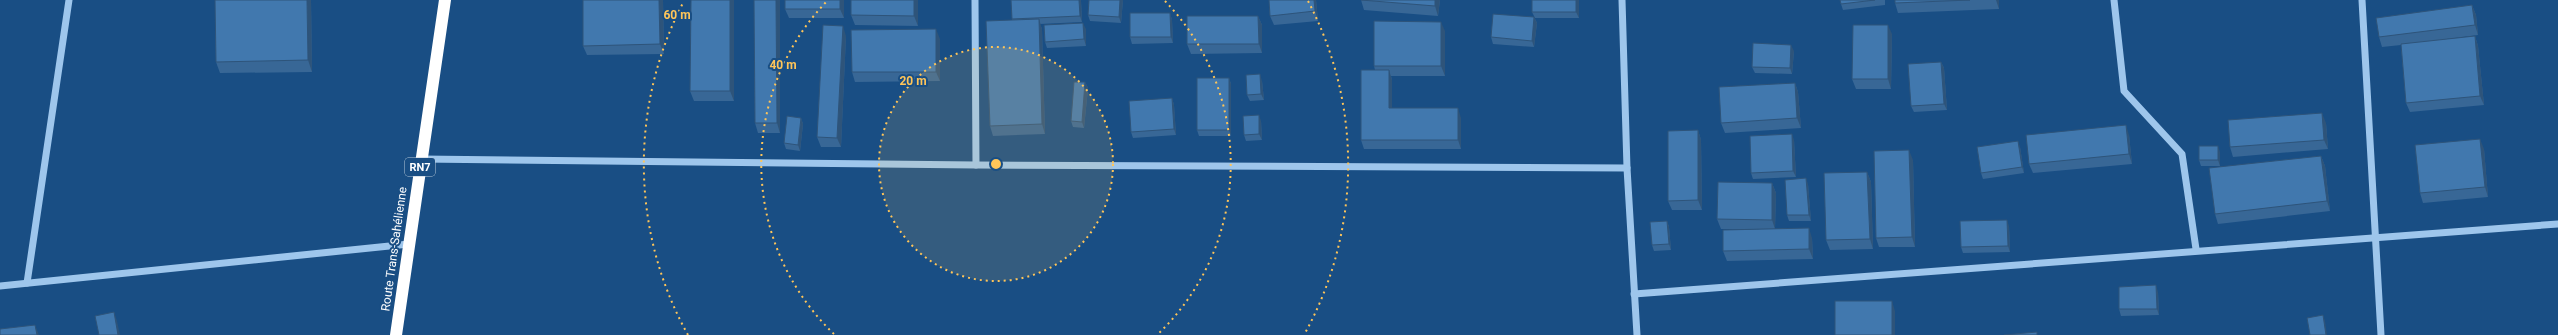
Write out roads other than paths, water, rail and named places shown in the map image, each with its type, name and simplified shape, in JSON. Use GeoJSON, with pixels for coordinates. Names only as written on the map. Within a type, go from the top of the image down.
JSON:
{"type":"FeatureCollection","features":[{"type":"Feature","properties":{"kind":"highway","name":"Route Trans-Sahélienne"},"geometry":{"type":"LineString","coordinates":[[396,335],[445,0]]}},
{"type":"Feature","properties":{"kind":"street"},"geometry":{"type":"LineString","coordinates":[[27,283],[69,0]]}},
{"type":"Feature","properties":{"kind":"street"},"geometry":{"type":"LineString","coordinates":[[975,0],[976,165]]}},
{"type":"Feature","properties":{"kind":"street"},"geometry":{"type":"LineString","coordinates":[[1622,0],[1626,168],[1637,335]]}},
{"type":"Feature","properties":{"kind":"street"},"geometry":{"type":"LineString","coordinates":[[2114,0],[2124,91],[2182,154],[2196,249]]}},
{"type":"Feature","properties":{"kind":"street"},"geometry":{"type":"LineString","coordinates":[[2362,0],[2381,335]]}},
{"type":"Feature","properties":{"kind":"street"},"geometry":{"type":"LineString","coordinates":[[421,159],[976,165],[1626,168]]}},
{"type":"Feature","properties":{"kind":"street"},"geometry":{"type":"LineString","coordinates":[[1634,294],[2196,249],[2375,238],[2558,224]]}},
{"type":"Feature","properties":{"kind":"street"},"geometry":{"type":"LineString","coordinates":[[0,286],[409,244]]}}]}
